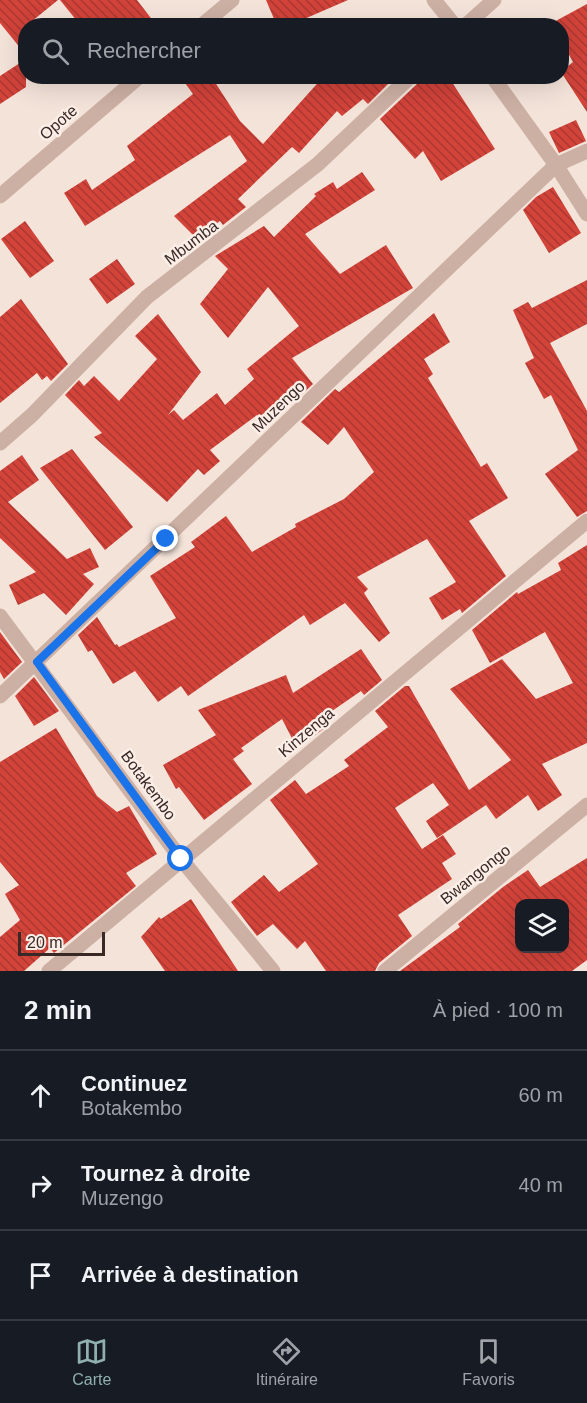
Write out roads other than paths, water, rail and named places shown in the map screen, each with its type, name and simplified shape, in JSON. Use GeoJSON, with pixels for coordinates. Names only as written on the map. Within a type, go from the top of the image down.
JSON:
{"type":"FeatureCollection","features":[{"type":"Feature","properties":{"kind":"street"},"geometry":{"type":"LineString","coordinates":[[211,18],[232,0]]}},
{"type":"Feature","properties":{"kind":"street"},"geometry":{"type":"LineString","coordinates":[[434,0],[449,18]]}},
{"type":"Feature","properties":{"kind":"street"},"geometry":{"type":"LineString","coordinates":[[474,18],[494,0]]}},
{"type":"Feature","properties":{"kind":"street","name":"Opote"},"geometry":{"type":"LineString","coordinates":[[0,196],[131,84]]}},
{"type":"Feature","properties":{"kind":"street","name":"Mbumba"},"geometry":{"type":"LineString","coordinates":[[0,443],[32,415],[147,297],[231,235],[318,164],[403,84]]}},
{"type":"Feature","properties":{"kind":"street"},"geometry":{"type":"LineString","coordinates":[[498,84],[556,165],[587,214]]}},
{"type":"Feature","properties":{"kind":"street","name":"Muzengo"},"geometry":{"type":"LineString","coordinates":[[0,696],[556,165],[587,151]]}},
{"type":"Feature","properties":{"kind":"street","name":"Kinzenga"},"geometry":{"type":"LineString","coordinates":[[49,971],[587,521]]}},
{"type":"Feature","properties":{"kind":"street","name":"Botakembo"},"geometry":{"type":"LineString","coordinates":[[0,616],[37,662],[181,859],[273,971]]}},
{"type":"Feature","properties":{"kind":"street","name":"Bwangongo"},"geometry":{"type":"LineString","coordinates":[[385,971],[587,805]]}}]}
